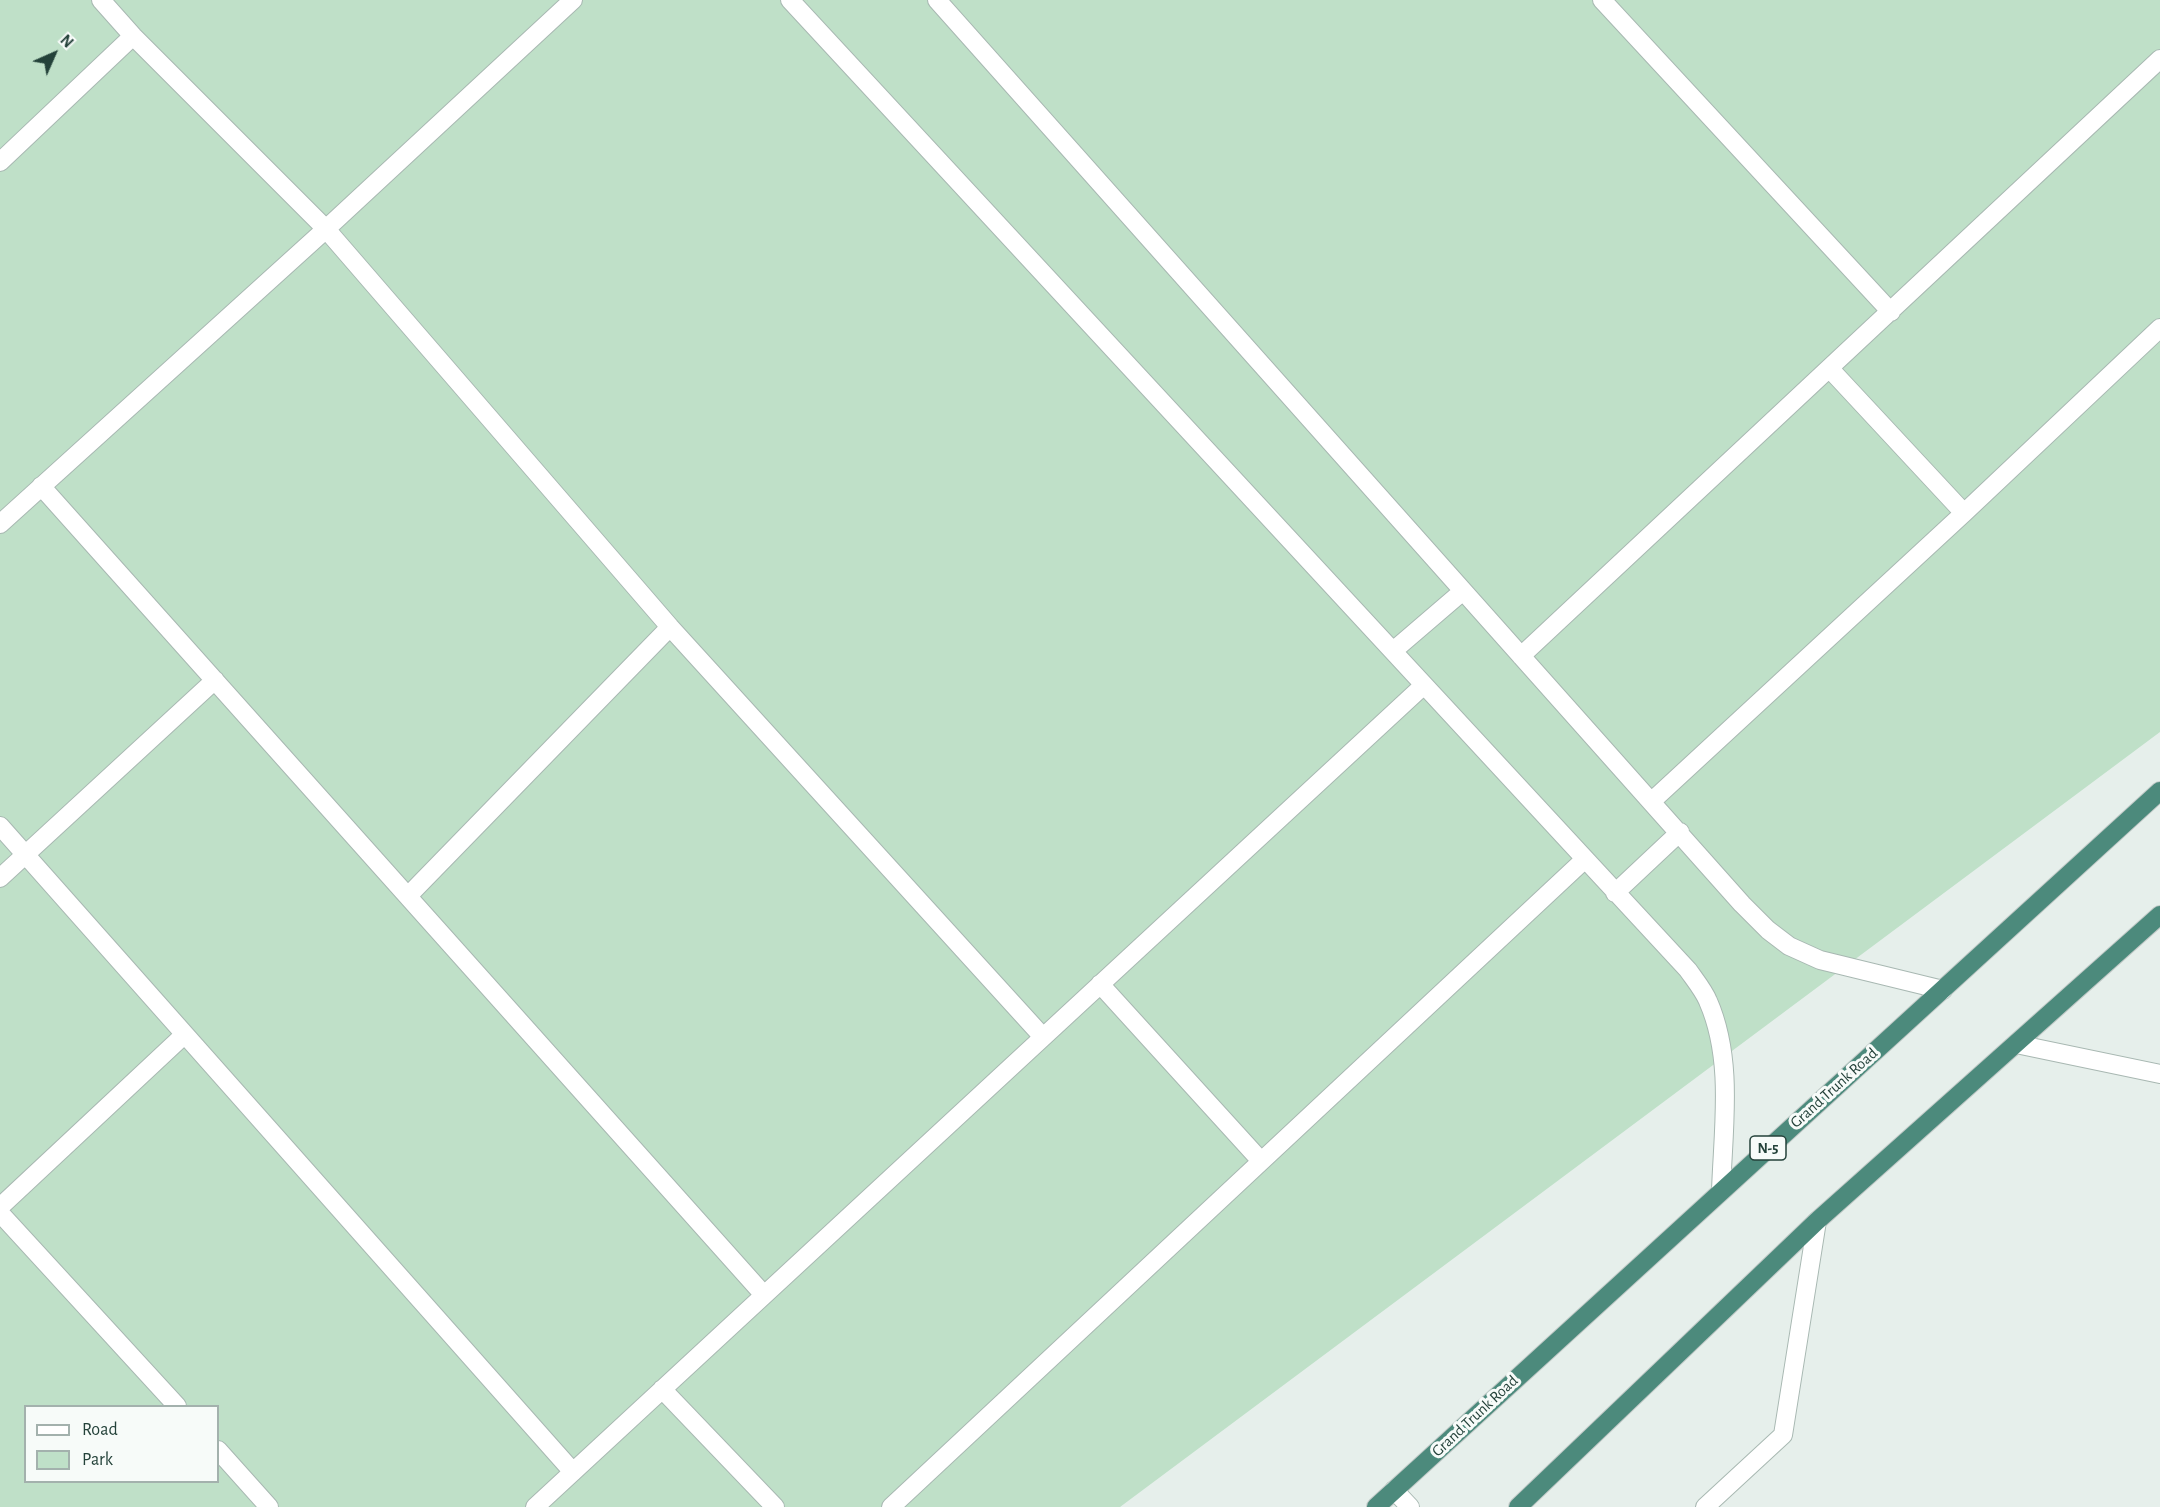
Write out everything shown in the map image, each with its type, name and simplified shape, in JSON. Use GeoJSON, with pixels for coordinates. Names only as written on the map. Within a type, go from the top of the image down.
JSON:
{"type":"FeatureCollection","features":[{"type":"Feature","properties":{"kind":"highway","name":"Grand Trunk Road"},"geometry":{"type":"LineString","coordinates":[[1376,1507],[2160,791]]}},
{"type":"Feature","properties":{"kind":"highway"},"geometry":{"type":"LineString","coordinates":[[1518,1507],[1817,1221],[2160,915]]}},
{"type":"Feature","properties":{"kind":"street"},"geometry":{"type":"LineString","coordinates":[[101,0],[133,36],[326,229],[670,627],[1043,1037]]}},
{"type":"Feature","properties":{"kind":"street"},"geometry":{"type":"LineString","coordinates":[[0,524],[326,229],[573,0]]}},
{"type":"Feature","properties":{"kind":"street"},"geometry":{"type":"LineString","coordinates":[[790,0],[1688,970],[1708,1001],[1719,1038],[1725,1073],[1720,1191]]}},
{"type":"Feature","properties":{"kind":"street"},"geometry":{"type":"LineString","coordinates":[[937,0],[1742,904],[1768,930],[1789,946],[1820,960],[1943,990]]}},
{"type":"Feature","properties":{"kind":"street"},"geometry":{"type":"LineString","coordinates":[[1602,0],[1890,312]]}},
{"type":"Feature","properties":{"kind":"street"},"geometry":{"type":"LineString","coordinates":[[0,162],[133,36]]}},
{"type":"Feature","properties":{"kind":"street"},"geometry":{"type":"LineString","coordinates":[[1521,656],[2160,58]]}},
{"type":"Feature","properties":{"kind":"street"},"geometry":{"type":"LineString","coordinates":[[1652,801],[1964,513],[2160,328]]}},
{"type":"Feature","properties":{"kind":"street"},"geometry":{"type":"LineString","coordinates":[[1830,369],[1964,513]]}},
{"type":"Feature","properties":{"kind":"street"},"geometry":{"type":"LineString","coordinates":[[41,486],[764,1295]]}},
{"type":"Feature","properties":{"kind":"street"},"geometry":{"type":"LineString","coordinates":[[1393,651],[1463,591]]}},
{"type":"Feature","properties":{"kind":"street"},"geometry":{"type":"LineString","coordinates":[[408,896],[670,627]]}},
{"type":"Feature","properties":{"kind":"street"},"geometry":{"type":"LineString","coordinates":[[0,878],[215,680]]}},
{"type":"Feature","properties":{"kind":"street"},"geometry":{"type":"LineString","coordinates":[[535,1507],[1424,685]]}},
{"type":"Feature","properties":{"kind":"street"},"geometry":{"type":"LineString","coordinates":[[0,826],[573,1472]]}},
{"type":"Feature","properties":{"kind":"street"},"geometry":{"type":"LineString","coordinates":[[1615,893],[1680,832]]}},
{"type":"Feature","properties":{"kind":"street"},"geometry":{"type":"LineString","coordinates":[[891,1507],[1584,860]]}},
{"type":"Feature","properties":{"kind":"street"},"geometry":{"type":"LineString","coordinates":[[1100,984],[1261,1161]]}},
{"type":"Feature","properties":{"kind":"street"},"geometry":{"type":"LineString","coordinates":[[0,1206],[184,1035]]}},
{"type":"Feature","properties":{"kind":"street"},"geometry":{"type":"LineString","coordinates":[[2016,1044],[2160,1074]]}},
{"type":"Feature","properties":{"kind":"street"},"geometry":{"type":"LineString","coordinates":[[0,1213],[175,1405]]}},
{"type":"Feature","properties":{"kind":"street"},"geometry":{"type":"LineString","coordinates":[[1705,1507],[1783,1435],[1817,1221]]}},
{"type":"Feature","properties":{"kind":"street"},"geometry":{"type":"LineString","coordinates":[[663,1389],[775,1507]]}},
{"type":"Feature","properties":{"kind":"street"},"geometry":{"type":"LineString","coordinates":[[219,1451],[269,1507]]}},
{"type":"Feature","properties":{"kind":"street"},"geometry":{"type":"LineString","coordinates":[[1394,1490],[1410,1507]]}},
{"type":"Feature","properties":{"kind":"green space"},"geometry":{"type":"Polygon","coordinates":[[[0,0],[2160,0],[2160,732],[1120,1507],[0,1507],[0,0]]]}}]}
